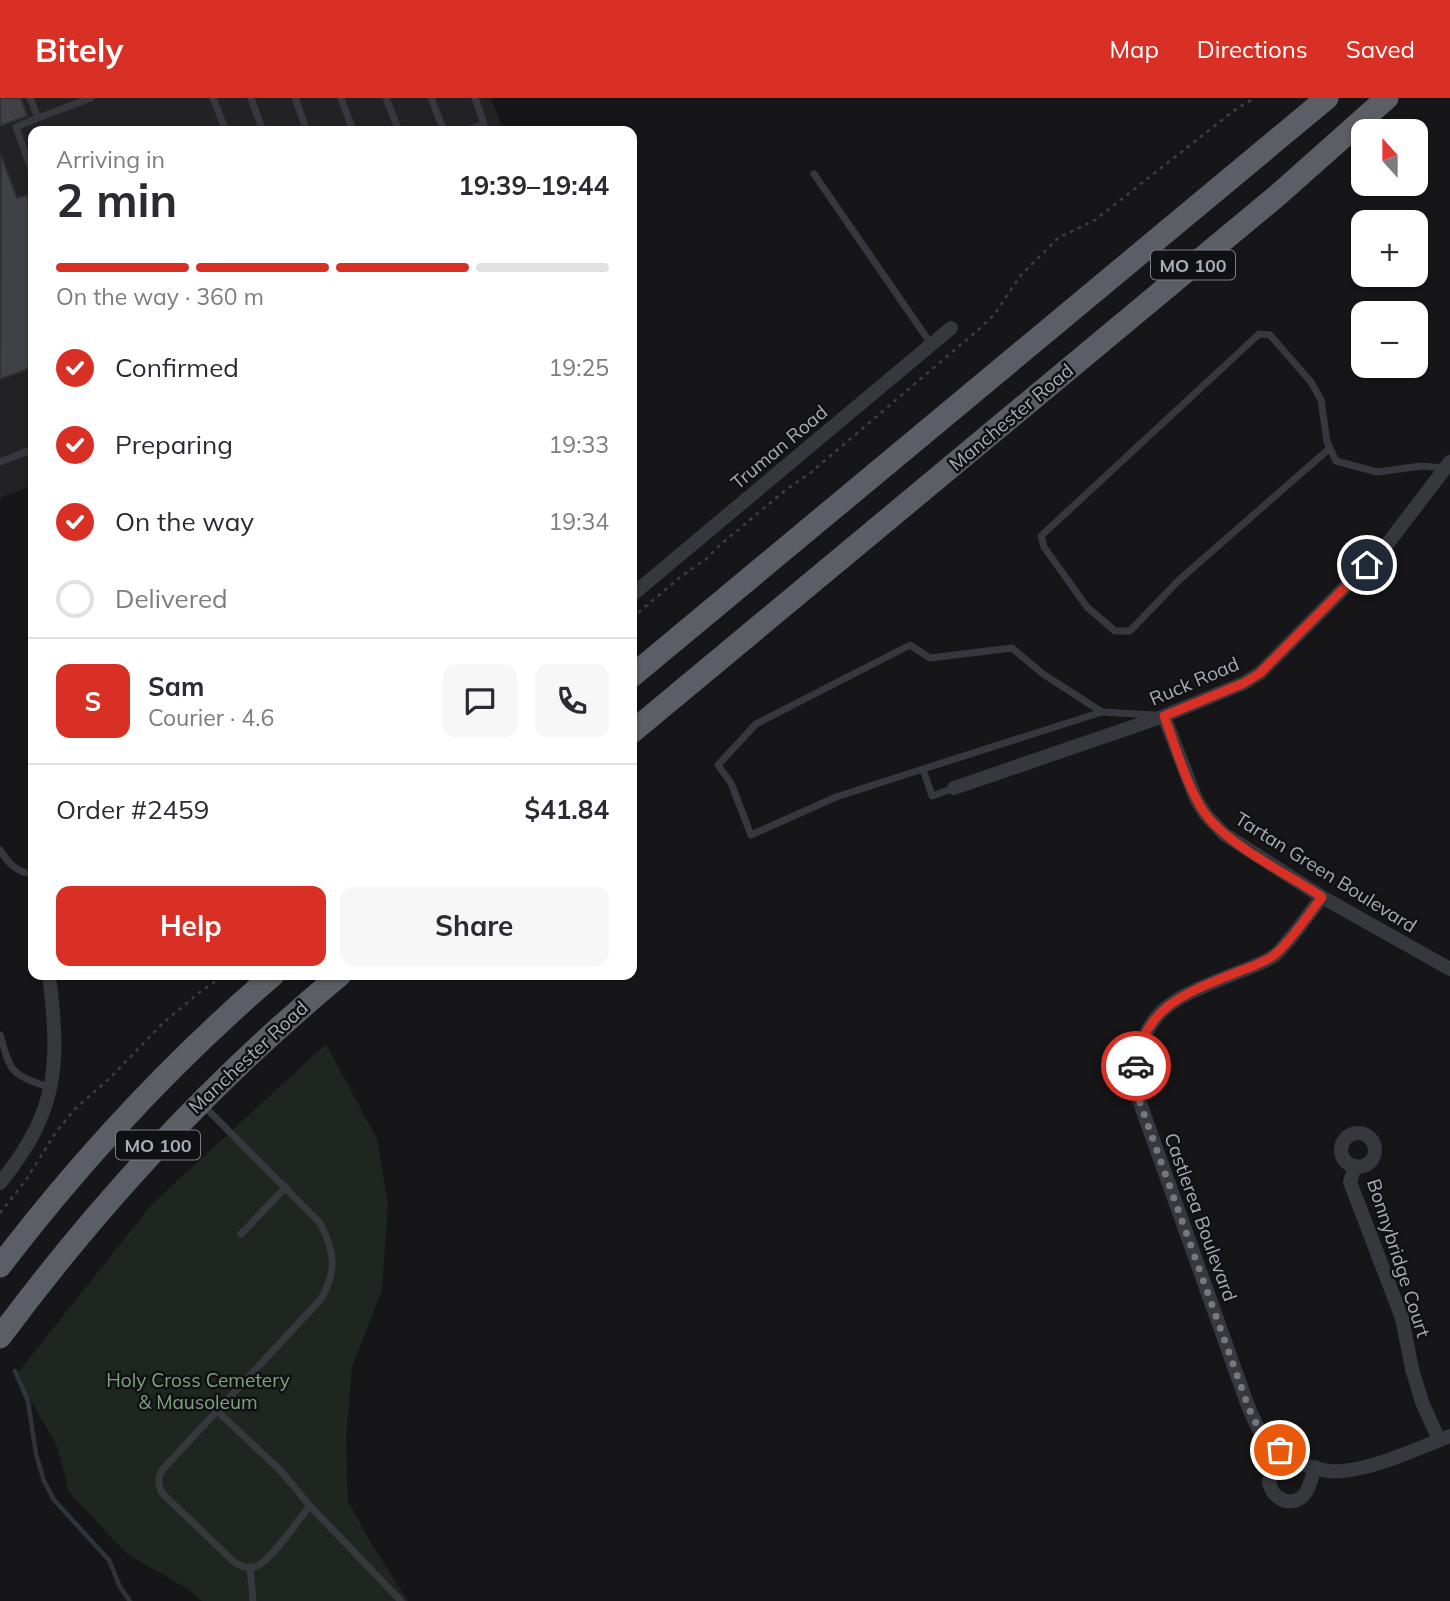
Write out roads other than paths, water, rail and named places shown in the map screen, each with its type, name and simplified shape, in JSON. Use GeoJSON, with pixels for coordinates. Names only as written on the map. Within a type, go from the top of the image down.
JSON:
{"type":"FeatureCollection","features":[{"type":"Feature","properties":{"kind":"highway","name":"MO 100"},"geometry":{"type":"LineString","coordinates":[[637,672],[1327,98]]}},
{"type":"Feature","properties":{"kind":"highway","name":"Manchester Road"},"geometry":{"type":"LineString","coordinates":[[637,728],[1279,194],[1387,98]]}},
{"type":"Feature","properties":{"kind":"highway","name":"MO 100"},"geometry":{"type":"LineString","coordinates":[[0,1266],[78,1170],[131,1111],[186,1055],[268,980]]}},
{"type":"Feature","properties":{"kind":"highway","name":"Manchester Road"},"geometry":{"type":"LineString","coordinates":[[0,1337],[95,1215],[199,1101],[256,1047],[334,980]]}},
{"type":"Feature","properties":{"kind":"street","name":"Truman Road"},"geometry":{"type":"LineString","coordinates":[[637,591],[951,328]]}},
{"type":"Feature","properties":{"kind":"street","name":"Ruck Road"},"geometry":{"type":"LineString","coordinates":[[954,788],[1164,716],[1244,683],[1260,673],[1385,547],[1448,465]]}},
{"type":"Feature","properties":{"kind":"street","name":"Tartan Green Boulevard"},"geometry":{"type":"LineString","coordinates":[[1164,716],[1196,799],[1206,815],[1224,834],[1322,897],[1450,970]]}},
{"type":"Feature","properties":{"kind":"street","name":"Castlerea Boulevard"},"geometry":{"type":"LineString","coordinates":[[1322,897],[1274,955],[1200,986],[1178,998],[1157,1015],[1136,1062],[1134,1086],[1248,1406],[1267,1441],[1315,1467],[1332,1472],[1383,1462],[1445,1438]]}},
{"type":"Feature","properties":{"kind":"street"},"geometry":{"type":"LineString","coordinates":[[0,1183],[29,1145],[47,1105],[56,1035],[50,980]]}},
{"type":"Feature","properties":{"kind":"street","name":"Bonnybridge Court"},"geometry":{"type":"LineString","coordinates":[[1355,1166],[1350,1182],[1402,1318],[1422,1402],[1445,1438]]}},
{"type":"Feature","properties":{"kind":"street"},"geometry":{"type":"LineString","coordinates":[[1280,1450],[1269,1482],[1274,1494],[1281,1500],[1301,1498],[1308,1488],[1315,1467]]}},
{"type":"Feature","properties":{"kind":"lane"},"geometry":{"type":"LineString","coordinates":[[30,98],[38,118]]}},
{"type":"Feature","properties":{"kind":"lane"},"geometry":{"type":"LineString","coordinates":[[28,160],[16,127],[91,98]]}},
{"type":"Feature","properties":{"kind":"lane"},"geometry":{"type":"LineString","coordinates":[[213,98],[224,126]]}},
{"type":"Feature","properties":{"kind":"lane"},"geometry":{"type":"LineString","coordinates":[[251,98],[262,126]]}},
{"type":"Feature","properties":{"kind":"lane"},"geometry":{"type":"LineString","coordinates":[[295,98],[305,126]]}},
{"type":"Feature","properties":{"kind":"lane"},"geometry":{"type":"LineString","coordinates":[[341,98],[352,126]]}},
{"type":"Feature","properties":{"kind":"lane"},"geometry":{"type":"LineString","coordinates":[[386,98],[397,126]]}},
{"type":"Feature","properties":{"kind":"lane"},"geometry":{"type":"LineString","coordinates":[[431,98],[442,126]]}},
{"type":"Feature","properties":{"kind":"lane"},"geometry":{"type":"LineString","coordinates":[[475,98],[484,124],[479,126]]}},
{"type":"Feature","properties":{"kind":"lane"},"geometry":{"type":"LineString","coordinates":[[814,174],[932,344]]}},
{"type":"Feature","properties":{"kind":"lane"},"geometry":{"type":"LineString","coordinates":[[1330,448],[1179,580],[1130,631],[1115,631],[1087,607],[1044,547],[1041,536],[1259,334],[1270,335],[1311,382],[1321,400],[1330,448],[1336,460],[1377,472],[1448,465]]}},
{"type":"Feature","properties":{"kind":"lane"},"geometry":{"type":"LineString","coordinates":[[0,462],[28,451]]}},
{"type":"Feature","properties":{"kind":"lane"},"geometry":{"type":"LineString","coordinates":[[1102,712],[1043,674],[1012,648],[930,657],[910,645],[756,724],[718,765],[732,783],[751,835],[836,797],[1102,712],[1164,716]]}},
{"type":"Feature","properties":{"kind":"lane"},"geometry":{"type":"LineString","coordinates":[[923,769],[932,796],[954,788]]}},
{"type":"Feature","properties":{"kind":"lane"},"geometry":{"type":"LineString","coordinates":[[0,850],[10,865],[28,873]]}},
{"type":"Feature","properties":{"kind":"lane"},"geometry":{"type":"LineString","coordinates":[[0,1035],[11,1069],[25,1079],[51,1088]]}},
{"type":"Feature","properties":{"kind":"lane"},"geometry":{"type":"LineString","coordinates":[[199,1101],[320,1223],[327,1238],[332,1271],[330,1283],[321,1299],[163,1469],[158,1485],[162,1493],[242,1567],[259,1565],[310,1506]]}},
{"type":"Feature","properties":{"kind":"lane"},"geometry":{"type":"LineString","coordinates":[[241,1234],[286,1187]]}},
{"type":"Feature","properties":{"kind":"lane"},"geometry":{"type":"LineString","coordinates":[[216,1410],[280,1470],[310,1506],[401,1601]]}},
{"type":"Feature","properties":{"kind":"lane"},"geometry":{"type":"LineString","coordinates":[[250,1567],[253,1601]]}},
{"type":"Feature","properties":{"kind":"waterway"},"geometry":{"type":"LineString","coordinates":[[15,1371],[28,1401],[36,1454],[44,1481],[54,1500],[109,1560],[120,1587],[130,1601]]}},
{"type":"Feature","properties":{"kind":"park label","name":"Holy Cross Cemetery & Mausoleum"},"geometry":{"type":"Point","coordinates":[198,1391]}}]}
